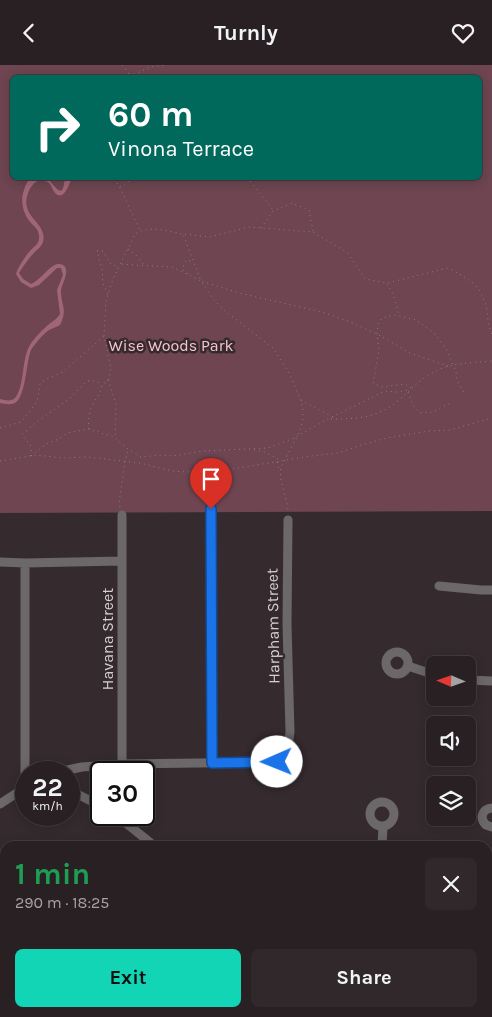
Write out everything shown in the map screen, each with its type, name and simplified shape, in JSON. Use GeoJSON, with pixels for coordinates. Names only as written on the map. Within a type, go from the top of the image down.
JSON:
{"type":"FeatureCollection","features":[{"type":"Feature","properties":{"kind":"street"},"geometry":{"type":"LineString","coordinates":[[211,509],[212,763]]}},
{"type":"Feature","properties":{"kind":"street","name":"Havana Street"},"geometry":{"type":"LineString","coordinates":[[122,515],[122,761]]}},
{"type":"Feature","properties":{"kind":"street","name":"Harpham Street"},"geometry":{"type":"LineString","coordinates":[[155,764],[277,762],[287,754],[290,732],[287,624],[288,520]]}},
{"type":"Feature","properties":{"kind":"street"},"geometry":{"type":"LineString","coordinates":[[0,562],[122,561]]}},
{"type":"Feature","properties":{"kind":"street"},"geometry":{"type":"LineString","coordinates":[[25,563],[26,761]]}},
{"type":"Feature","properties":{"kind":"street"},"geometry":{"type":"LineString","coordinates":[[440,586],[492,590]]}},
{"type":"Feature","properties":{"kind":"street"},"geometry":{"type":"LineString","coordinates":[[408,666],[426,672]]}},
{"type":"Feature","properties":{"kind":"street"},"geometry":{"type":"LineString","coordinates":[[476,680],[492,681]]}},
{"type":"Feature","properties":{"kind":"street"},"geometry":{"type":"LineString","coordinates":[[0,804],[15,794]]}},
{"type":"Feature","properties":{"kind":"street"},"geometry":{"type":"LineString","coordinates":[[492,808],[485,810],[482,814],[482,819],[486,825],[492,827]]}},
{"type":"Feature","properties":{"kind":"street"},"geometry":{"type":"LineString","coordinates":[[130,826],[148,841]]}},
{"type":"Feature","properties":{"kind":"street"},"geometry":{"type":"LineString","coordinates":[[382,841],[383,826]]}},
{"type":"Feature","properties":{"kind":"path"},"geometry":{"type":"LineString","coordinates":[[122,65],[128,74],[136,74],[150,67],[166,65]]}},
{"type":"Feature","properties":{"kind":"path"},"geometry":{"type":"LineString","coordinates":[[120,187],[131,180]]}},
{"type":"Feature","properties":{"kind":"path"},"geometry":{"type":"LineString","coordinates":[[250,181],[273,211]]}},
{"type":"Feature","properties":{"kind":"path"},"geometry":{"type":"LineString","coordinates":[[117,183],[140,231]]}},
{"type":"Feature","properties":{"kind":"path"},"geometry":{"type":"LineString","coordinates":[[260,228],[273,211],[292,203],[310,211],[313,232]]}},
{"type":"Feature","properties":{"kind":"path"},"geometry":{"type":"LineString","coordinates":[[115,438],[116,405],[108,380],[111,369],[104,336],[106,301],[113,279],[135,234],[140,231],[164,231],[210,237],[249,227],[313,232],[348,253],[365,279],[387,283],[448,268],[471,281],[485,300],[492,334]]}},
{"type":"Feature","properties":{"kind":"path"},"geometry":{"type":"LineString","coordinates":[[183,234],[201,281],[214,300],[225,311],[273,348],[283,363],[300,399],[303,420],[280,472]]}},
{"type":"Feature","properties":{"kind":"path"},"geometry":{"type":"LineString","coordinates":[[128,249],[135,254],[144,266]]}},
{"type":"Feature","properties":{"kind":"path"},"geometry":{"type":"LineString","coordinates":[[108,294],[103,284],[102,269],[97,251],[103,251],[110,263],[119,268]]}},
{"type":"Feature","properties":{"kind":"path"},"geometry":{"type":"LineString","coordinates":[[190,276],[184,269],[184,263],[187,261],[194,262]]}},
{"type":"Feature","properties":{"kind":"path"},"geometry":{"type":"LineString","coordinates":[[122,263],[172,267],[201,281],[238,293],[322,312],[377,334],[410,353],[448,365],[492,361]]}},
{"type":"Feature","properties":{"kind":"path"},"geometry":{"type":"LineString","coordinates":[[387,283],[393,294],[400,316]]}},
{"type":"Feature","properties":{"kind":"path"},"geometry":{"type":"LineString","coordinates":[[452,402],[433,412],[420,413],[413,405],[409,390],[405,384],[382,387],[373,383],[379,351],[378,324],[382,318],[394,315],[416,320],[434,333],[447,350],[456,372],[457,380],[464,393]]}},
{"type":"Feature","properties":{"kind":"path"},"geometry":{"type":"LineString","coordinates":[[0,428],[21,422],[37,402],[40,384],[46,379],[63,372],[104,336]]}},
{"type":"Feature","properties":{"kind":"path"},"geometry":{"type":"LineString","coordinates":[[329,419],[347,419],[372,415],[392,405],[434,371],[448,365]]}},
{"type":"Feature","properties":{"kind":"path"},"geometry":{"type":"LineString","coordinates":[[88,429],[88,419],[93,403],[100,394],[102,385],[108,380]]}},
{"type":"Feature","properties":{"kind":"path"},"geometry":{"type":"LineString","coordinates":[[31,456],[31,446],[22,435],[34,424],[70,399],[87,381],[96,381],[102,385]]}},
{"type":"Feature","properties":{"kind":"path"},"geometry":{"type":"LineString","coordinates":[[31,456],[48,443],[59,439],[66,433],[88,429],[112,436],[141,457],[172,456],[204,451],[268,448],[292,439],[385,391],[397,393],[409,390]]}},
{"type":"Feature","properties":{"kind":"path"},"geometry":{"type":"LineString","coordinates":[[300,399],[333,417]]}},
{"type":"Feature","properties":{"kind":"path"},"geometry":{"type":"LineString","coordinates":[[0,461],[36,455],[75,459],[87,457],[140,463],[172,471],[226,470],[311,455],[338,453],[387,438],[429,431],[450,430],[492,418]]}},
{"type":"Feature","properties":{"kind":"path"},"geometry":{"type":"LineString","coordinates":[[122,515],[119,503],[128,449]]}},
{"type":"Feature","properties":{"kind":"path"},"geometry":{"type":"LineString","coordinates":[[252,449],[266,452],[281,461]]}},
{"type":"Feature","properties":{"kind":"path"},"geometry":{"type":"LineString","coordinates":[[277,461],[286,495],[288,520]]}},
{"type":"Feature","properties":{"kind":"green space","name":"Wise Woods Park"},"geometry":{"type":"Polygon","coordinates":[[[0,65],[492,65],[492,511],[0,513],[0,65]]]}},
{"type":"Feature","properties":{"kind":"shaded area"},"geometry":{"type":"Polygon","coordinates":[[[49,180],[61,191],[65,180],[71,180],[64,194],[61,195],[55,193],[49,183],[44,181],[37,181],[32,185],[26,201],[27,208],[42,229],[43,242],[19,273],[23,279],[31,284],[56,264],[63,265],[66,268],[66,276],[61,291],[64,315],[60,325],[49,330],[31,350],[24,386],[19,399],[15,403],[6,404],[0,403],[0,399],[12,400],[18,394],[29,346],[60,314],[57,290],[63,275],[61,268],[57,268],[39,285],[31,288],[21,282],[16,274],[28,253],[39,240],[38,231],[26,216],[22,203],[25,186],[28,181],[49,180]]]}},
{"type":"Feature","properties":{"kind":"route"},"geometry":{"type":"LineString","coordinates":[[211,509],[212,763],[277,762]]}}]}
